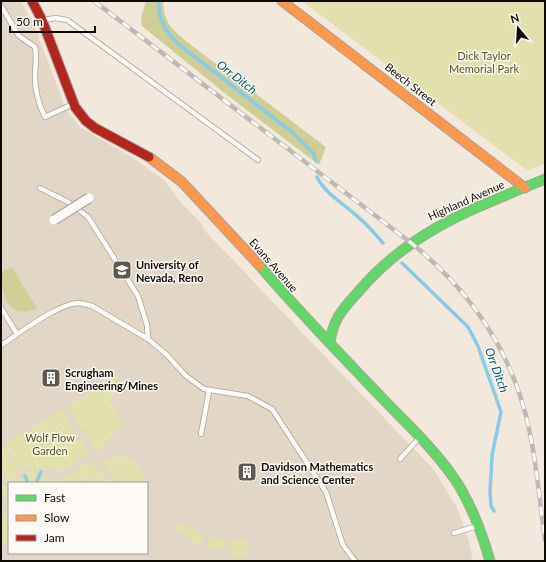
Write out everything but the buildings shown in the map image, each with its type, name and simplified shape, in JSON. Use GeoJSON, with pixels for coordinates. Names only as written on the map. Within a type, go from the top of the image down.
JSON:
{"type":"FeatureCollection","features":[{"type":"Feature","properties":{"kind":"street","name":"Evans Avenue"},"geometry":{"type":"LineString","coordinates":[[32,1],[42,20],[74,103],[82,116],[95,128],[149,157],[182,182],[245,248],[293,305],[419,437],[438,458],[458,484],[479,526],[490,561]]}},
{"type":"Feature","properties":{"kind":"street","name":"Beech Street"},"geometry":{"type":"LineString","coordinates":[[282,1],[525,188]]}},
{"type":"Feature","properties":{"kind":"street","name":"Highland Avenue"},"geometry":{"type":"LineString","coordinates":[[330,344],[334,322],[358,291],[376,271],[410,242],[441,223],[545,179]]}},
{"type":"Feature","properties":{"kind":"street"},"geometry":{"type":"LineString","coordinates":[[54,220],[89,198]]}},
{"type":"Feature","properties":{"kind":"lane"},"geometry":{"type":"LineString","coordinates":[[1,6],[19,36],[35,47],[35,77],[40,107],[45,117],[74,103]]}},
{"type":"Feature","properties":{"kind":"lane"},"geometry":{"type":"LineString","coordinates":[[42,20],[54,18],[67,20],[258,160]]}},
{"type":"Feature","properties":{"kind":"lane"},"geometry":{"type":"LineString","coordinates":[[40,188],[68,202],[88,217],[138,296],[147,326],[148,339]]}},
{"type":"Feature","properties":{"kind":"lane"},"geometry":{"type":"LineString","coordinates":[[1,345],[57,310],[78,303],[92,306],[148,339],[167,355],[185,375],[209,391],[248,396],[257,399],[272,409],[326,492],[343,545],[355,561]]}},
{"type":"Feature","properties":{"kind":"lane"},"geometry":{"type":"LineString","coordinates":[[1,308],[17,334]]}},
{"type":"Feature","properties":{"kind":"lane"},"geometry":{"type":"LineString","coordinates":[[201,434],[209,391]]}},
{"type":"Feature","properties":{"kind":"lane"},"geometry":{"type":"LineString","coordinates":[[400,459],[419,437]]}},
{"type":"Feature","properties":{"kind":"lane"},"geometry":{"type":"LineString","coordinates":[[454,533],[479,526]]}},
{"type":"Feature","properties":{"kind":"shaded area","name":"University of Nevada, Reno"},"geometry":{"type":"Polygon","coordinates":[[[1,1],[20,1],[24,6],[35,28],[64,104],[68,112],[80,127],[136,160],[165,181],[180,202],[200,222],[205,231],[434,470],[457,508],[467,534],[473,561],[1,561],[1,1]]]}},
{"type":"Feature","properties":{"kind":"shaded area"},"geometry":{"type":"Polygon","coordinates":[[[146,1],[163,1],[165,15],[169,24],[181,37],[326,147],[319,165],[227,95],[142,26],[141,18],[146,1]]]}},
{"type":"Feature","properties":{"kind":"shaded area"},"geometry":{"type":"Polygon","coordinates":[[[12,267],[37,308],[20,312],[13,309],[8,304],[1,281],[1,272],[12,267]]]}},
{"type":"Feature","properties":{"kind":"green space","name":"Dick Taylor Memorial Park"},"geometry":{"type":"Polygon","coordinates":[[[302,1],[545,1],[545,164],[528,170],[524,168],[302,1]]]}},
{"type":"Feature","properties":{"kind":"green space"},"geometry":{"type":"Polygon","coordinates":[[[117,375],[125,388],[108,399],[124,424],[114,432],[108,442],[95,451],[86,436],[89,434],[86,429],[83,431],[67,407],[117,375]]]}},
{"type":"Feature","properties":{"kind":"green space","name":"Wolf Flow Garden"},"geometry":{"type":"Polygon","coordinates":[[[62,410],[77,435],[74,437],[76,441],[80,440],[89,454],[58,473],[54,467],[47,472],[39,468],[26,467],[19,464],[4,444],[62,410]]]}},
{"type":"Feature","properties":{"kind":"green space","name":"Wolf Flow Garden"},"geometry":{"type":"Polygon","coordinates":[[[1,442],[11,460],[22,470],[21,473],[8,481],[1,470],[1,442]]]}},
{"type":"Feature","properties":{"kind":"green space"},"geometry":{"type":"Polygon","coordinates":[[[118,456],[133,461],[143,472],[146,482],[119,482],[100,461],[118,456]]]}},
{"type":"Feature","properties":{"kind":"green space"},"geometry":{"type":"Polygon","coordinates":[[[91,461],[110,482],[88,482],[85,478],[79,482],[50,482],[55,479],[58,481],[91,461]]]}},
{"type":"Feature","properties":{"kind":"green space"},"geometry":{"type":"Polygon","coordinates":[[[32,470],[41,472],[50,482],[12,482],[32,470]]]}},
{"type":"Feature","properties":{"kind":"green space","name":"Wolf Flow Garden"},"geometry":{"type":"Polygon","coordinates":[[[8,484],[8,503],[1,492],[1,488],[8,484]]]}},
{"type":"Feature","properties":{"kind":"green space"},"geometry":{"type":"Polygon","coordinates":[[[8,514],[8,549],[1,538],[1,518],[8,514]]]}},
{"type":"Feature","properties":{"kind":"green space"},"geometry":{"type":"Polygon","coordinates":[[[172,523],[195,528],[195,532],[203,533],[201,548],[172,525],[172,523]]]}},
{"type":"Feature","properties":{"kind":"green space"},"geometry":{"type":"Polygon","coordinates":[[[209,537],[226,539],[226,549],[217,547],[208,550],[209,537]]]}},
{"type":"Feature","properties":{"kind":"green space"},"geometry":{"type":"Polygon","coordinates":[[[248,540],[248,557],[234,557],[232,553],[232,541],[248,540]]]}},
{"type":"Feature","properties":{"kind":"waterway","name":"Orr Ditch"},"geometry":{"type":"LineString","coordinates":[[159,1],[163,24],[177,43],[293,133],[313,153],[316,161]]}},
{"type":"Feature","properties":{"kind":"waterway","name":"Orr Ditch"},"geometry":{"type":"LineString","coordinates":[[317,177],[325,189],[354,213],[383,243]]}},
{"type":"Feature","properties":{"kind":"waterway","name":"Orr Ditch"},"geometry":{"type":"LineString","coordinates":[[402,263],[468,327],[478,346],[501,412],[492,455],[490,492],[491,506],[494,511]]}},
{"type":"Feature","properties":{"kind":"waterway"},"geometry":{"type":"LineString","coordinates":[[36,482],[41,472]]}},
{"type":"Feature","properties":{"kind":"waterway"},"geometry":{"type":"LineString","coordinates":[[25,476],[28,482]]}},
{"type":"Feature","properties":{"kind":"railway"},"geometry":{"type":"LineString","coordinates":[[94,1],[410,242],[430,259],[466,297],[495,339],[517,386],[532,443],[545,540]]}},
{"type":"Feature","properties":{"kind":"traffic: fast"},"geometry":{"type":"LineString","coordinates":[[330,343],[331,334],[340,314],[379,270],[400,252],[444,223],[545,179]]}},
{"type":"Feature","properties":{"kind":"traffic: fast"},"geometry":{"type":"LineString","coordinates":[[260,266],[305,317],[420,437],[446,467],[471,508],[480,529],[490,561]]}},
{"type":"Feature","properties":{"kind":"traffic: slow"},"geometry":{"type":"LineString","coordinates":[[282,1],[525,188]]}},
{"type":"Feature","properties":{"kind":"traffic: slow"},"geometry":{"type":"LineString","coordinates":[[149,157],[182,182],[260,266]]}},
{"type":"Feature","properties":{"kind":"traffic: jam"},"geometry":{"type":"LineString","coordinates":[[32,1],[42,20],[75,107],[86,121],[95,128],[149,157]]}},
{"type":"Feature","properties":{"kind":"place","name":"University of Nevada, Reno"},"geometry":{"type":"Point","coordinates":[122,270]}},
{"type":"Feature","properties":{"kind":"place","name":"Scrugham Engineering/Mines"},"geometry":{"type":"Point","coordinates":[51,378]}},
{"type":"Feature","properties":{"kind":"place","name":"Davidson Mathematics and Science Center"},"geometry":{"type":"Point","coordinates":[247,472]}}]}
